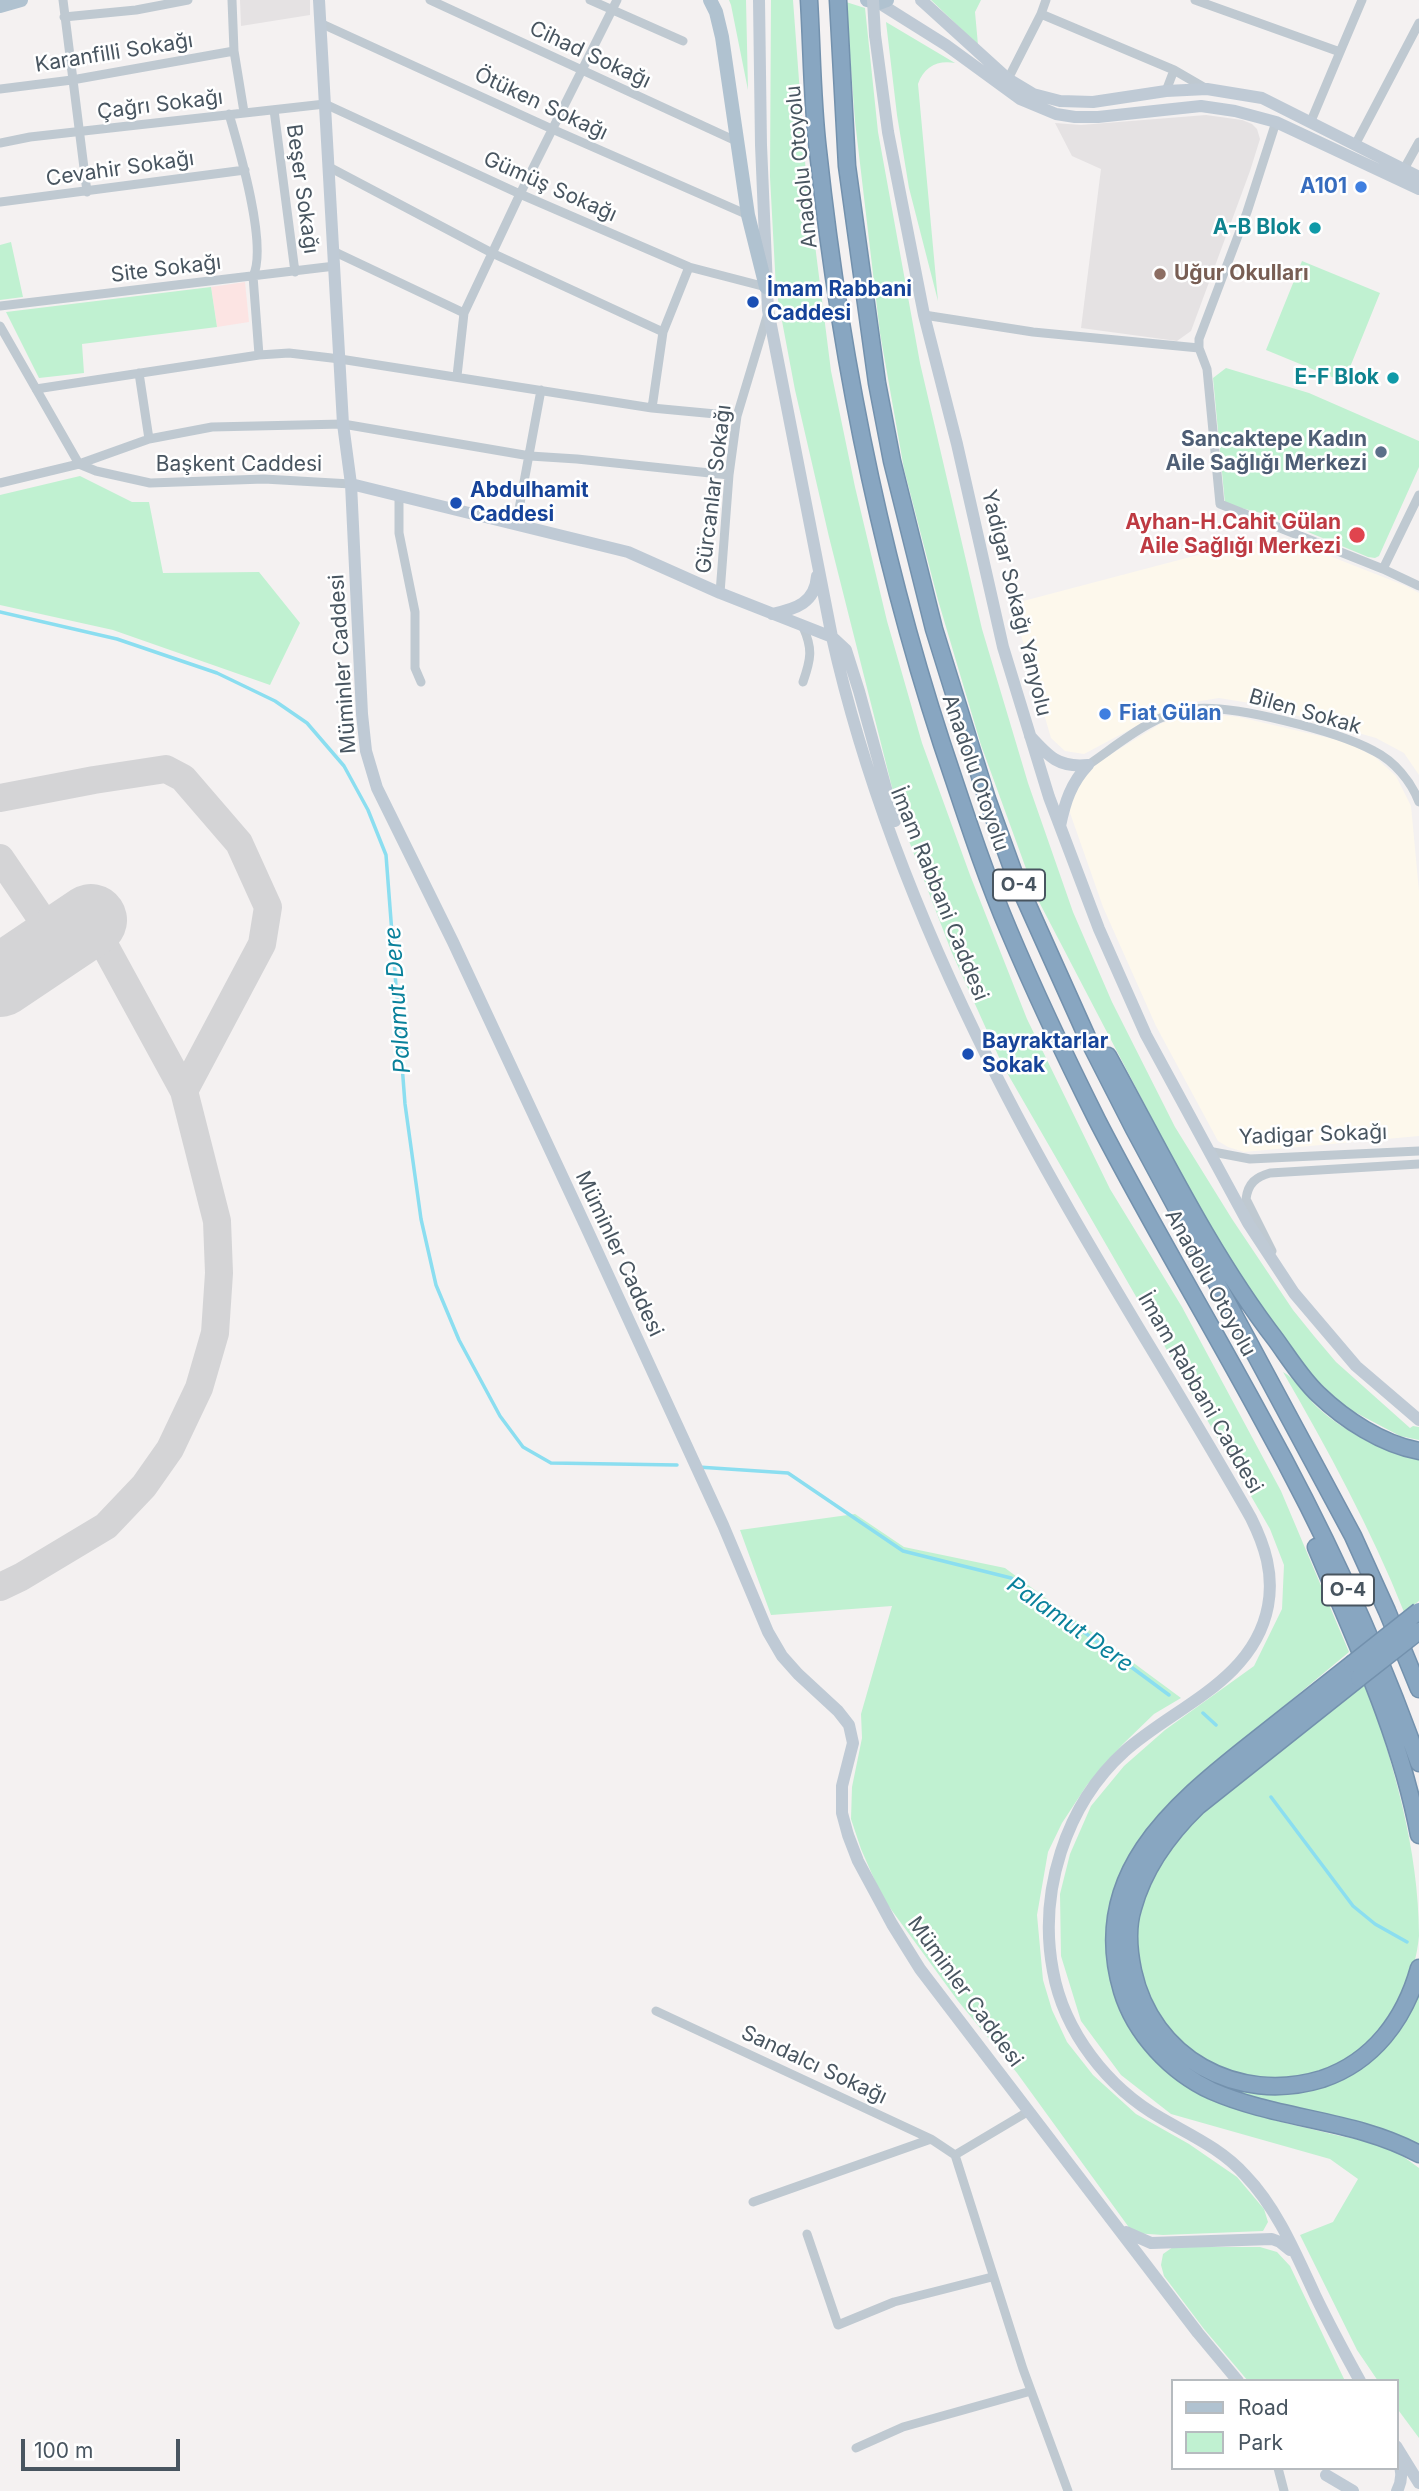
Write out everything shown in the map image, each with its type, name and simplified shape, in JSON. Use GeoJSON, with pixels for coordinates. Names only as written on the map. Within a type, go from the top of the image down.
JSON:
{"type":"FeatureCollection","features":[{"type":"Feature","properties":{"kind":"highway","name":"Anadolu Otoyolu"},"geometry":{"type":"LineString","coordinates":[[809,0],[817,150],[855,405],[883,540],[939,737],[1007,928],[1054,1030],[1097,1120],[1264,1422],[1314,1519],[1362,1621],[1419,1763]]}},
{"type":"Feature","properties":{"kind":"highway","name":"Anadolu Otoyolu"},"geometry":{"type":"LineString","coordinates":[[838,5],[851,193],[877,383],[892,461],[934,629],[987,799],[1016,879],[1087,1037],[1353,1536],[1419,1689]]}},
{"type":"Feature","properties":{"kind":"highway"},"geometry":{"type":"LineString","coordinates":[[1016,879],[1176,1181],[1255,1313],[1316,1393],[1339,1412],[1378,1436],[1419,1451]]}},
{"type":"Feature","properties":{"kind":"highway"},"geometry":{"type":"LineString","coordinates":[[1264,1422],[1373,1681],[1395,1741],[1419,1835]]}},
{"type":"Feature","properties":{"kind":"highway"},"geometry":{"type":"LineString","coordinates":[[1419,1611],[1355,1671],[1178,1826],[1160,1849],[1143,1880],[1132,1910],[1130,1959],[1146,2010],[1172,2045],[1203,2068],[1219,2076],[1251,2085],[1274,2087],[1312,2082],[1359,2061],[1389,2032],[1402,2012],[1419,1968]]}},
{"type":"Feature","properties":{"kind":"highway"},"geometry":{"type":"LineString","coordinates":[[1419,1631],[1355,1671],[1205,1780],[1180,1803],[1153,1833],[1128,1877],[1113,1928],[1114,1954],[1121,1988],[1133,2020],[1164,2057],[1188,2077],[1212,2090],[1269,2110],[1354,2130],[1403,2145],[1419,2154]]}},
{"type":"Feature","properties":{"kind":"main road"},"geometry":{"type":"LineString","coordinates":[[0,6],[21,0]]}},
{"type":"Feature","properties":{"kind":"main road","name":"Müminler Caddesi"},"geometry":{"type":"LineString","coordinates":[[319,0],[343,424],[351,484],[362,714],[366,751],[377,788],[453,942],[586,1227],[723,1525],[768,1632],[782,1656],[838,1711],[849,1726],[853,1743],[842,1786],[842,1813],[858,1861],[920,1969],[1236,2379]]}},
{"type":"Feature","properties":{"kind":"main road"},"geometry":{"type":"LineString","coordinates":[[710,0],[722,37],[748,215],[766,287]]}},
{"type":"Feature","properties":{"kind":"main road"},"geometry":{"type":"LineString","coordinates":[[759,0],[761,145],[768,310],[832,637]]}},
{"type":"Feature","properties":{"kind":"main road"},"geometry":{"type":"LineString","coordinates":[[876,1],[946,45],[1020,99],[1058,108],[1166,91],[1207,89],[1262,98],[1355,145],[1404,175],[1419,189]]}},
{"type":"Feature","properties":{"kind":"main road","name":"Yadigar Sokağı Yanyolu"},"geometry":{"type":"LineString","coordinates":[[876,1],[875,35],[888,132],[925,315],[1003,647],[1028,733],[1099,929],[1146,1035],[1248,1223],[1294,1293],[1356,1366],[1419,1420]]}},
{"type":"Feature","properties":{"kind":"main road"},"geometry":{"type":"LineString","coordinates":[[924,4],[1008,79],[1075,117],[1201,106],[1235,111],[1276,122],[1320,143],[1404,175],[1419,177]]}},
{"type":"Feature","properties":{"kind":"main road"},"geometry":{"type":"LineString","coordinates":[[1311,121],[1320,143]]}},
{"type":"Feature","properties":{"kind":"main road"},"geometry":{"type":"LineString","coordinates":[[351,484],[628,552],[720,593],[832,637]]}},
{"type":"Feature","properties":{"kind":"main road"},"geometry":{"type":"LineString","coordinates":[[772,614],[791,610],[811,598],[817,584],[818,572]]}},
{"type":"Feature","properties":{"kind":"main road","name":"İmam Rabbani Caddesi"},"geometry":{"type":"LineString","coordinates":[[832,637],[846,650],[859,691],[890,800],[907,878],[962,1005],[1070,1209],[1230,1481],[1263,1543],[1270,1579],[1266,1615],[1255,1642],[1243,1661],[1125,1752],[1084,1801],[1056,1865],[1048,1915],[1056,1986],[1070,2021],[1091,2055],[1112,2081],[1135,2102],[1230,2160],[1251,2182],[1269,2206],[1300,2262],[1359,2379]]}},
{"type":"Feature","properties":{"kind":"main road"},"geometry":{"type":"LineString","coordinates":[[1028,733],[1051,757],[1062,764],[1088,765]]}},
{"type":"Feature","properties":{"kind":"main road"},"geometry":{"type":"LineString","coordinates":[[1060,827],[1068,794],[1075,779],[1088,765]]}},
{"type":"Feature","properties":{"kind":"main road"},"geometry":{"type":"LineString","coordinates":[[1260,2240],[1274,2229],[1275,2221],[1269,2206]]}},
{"type":"Feature","properties":{"kind":"main road"},"geometry":{"type":"LineString","coordinates":[[1120,2227],[1140,2240],[1164,2243],[1272,2239],[1280,2242],[1300,2262]]}},
{"type":"Feature","properties":{"kind":"main road"},"geometry":{"type":"LineString","coordinates":[[1156,2276],[1150,2263],[1150,2255],[1164,2243]]}},
{"type":"Feature","properties":{"kind":"main road"},"geometry":{"type":"LineString","coordinates":[[1398,2445],[1419,2461]]}},
{"type":"Feature","properties":{"kind":"main road"},"geometry":{"type":"LineString","coordinates":[[1398,2447],[1419,2483]]}},
{"type":"Feature","properties":{"kind":"main road"},"geometry":{"type":"LineString","coordinates":[[1397,2491],[1402,2483],[1398,2461]]}},
{"type":"Feature","properties":{"kind":"main road"},"geometry":{"type":"LineString","coordinates":[[1323,2471],[1340,2491]]}},
{"type":"Feature","properties":{"kind":"main road"},"geometry":{"type":"LineString","coordinates":[[1323,2471],[1353,2491]]}},
{"type":"Feature","properties":{"kind":"street"},"geometry":{"type":"LineString","coordinates":[[63,0],[87,192]]}},
{"type":"Feature","properties":{"kind":"street"},"geometry":{"type":"LineString","coordinates":[[64,18],[188,0]]}},
{"type":"Feature","properties":{"kind":"street"},"geometry":{"type":"LineString","coordinates":[[232,0],[234,51],[244,112]]}},
{"type":"Feature","properties":{"kind":"street","name":"Cihad Sokağı"},"geometry":{"type":"LineString","coordinates":[[430,0],[736,141]]}},
{"type":"Feature","properties":{"kind":"street"},"geometry":{"type":"LineString","coordinates":[[590,0],[683,41]]}},
{"type":"Feature","properties":{"kind":"street"},"geometry":{"type":"LineString","coordinates":[[457,376],[464,313],[617,0]]}},
{"type":"Feature","properties":{"kind":"street"},"geometry":{"type":"LineString","coordinates":[[1008,79],[1046,0]]}},
{"type":"Feature","properties":{"kind":"street"},"geometry":{"type":"LineString","coordinates":[[1195,0],[1340,52]]}},
{"type":"Feature","properties":{"kind":"street"},"geometry":{"type":"LineString","coordinates":[[1311,121],[1362,0]]}},
{"type":"Feature","properties":{"kind":"street"},"geometry":{"type":"LineString","coordinates":[[1041,14],[1174,70],[1207,89]]}},
{"type":"Feature","properties":{"kind":"street","name":"Ötüken Sokağı"},"geometry":{"type":"LineString","coordinates":[[320,23],[748,215]]}},
{"type":"Feature","properties":{"kind":"street"},"geometry":{"type":"LineString","coordinates":[[1355,145],[1419,23]]}},
{"type":"Feature","properties":{"kind":"street","name":"Karanfilli Sokağı"},"geometry":{"type":"LineString","coordinates":[[0,89],[72,80],[234,51]]}},
{"type":"Feature","properties":{"kind":"street"},"geometry":{"type":"LineString","coordinates":[[1166,91],[1174,70]]}},
{"type":"Feature","properties":{"kind":"street","name":"Çağrı Sokağı"},"geometry":{"type":"LineString","coordinates":[[0,143],[30,137],[325,104]]}},
{"type":"Feature","properties":{"kind":"street","name":"Gümüş Sokağı"},"geometry":{"type":"LineString","coordinates":[[325,104],[520,194],[689,267],[766,287]]}},
{"type":"Feature","properties":{"kind":"street","name":"Beşer Sokağı"},"geometry":{"type":"LineString","coordinates":[[274,110],[295,272]]}},
{"type":"Feature","properties":{"kind":"street"},"geometry":{"type":"LineString","coordinates":[[229,114],[245,170],[259,252],[253,276],[259,355]]}},
{"type":"Feature","properties":{"kind":"street"},"geometry":{"type":"LineString","coordinates":[[1276,122],[1247,212],[1201,331],[1199,348],[1207,369],[1220,504],[1419,586]]}},
{"type":"Feature","properties":{"kind":"street"},"geometry":{"type":"LineString","coordinates":[[1404,175],[1419,142]]}},
{"type":"Feature","properties":{"kind":"street"},"geometry":{"type":"LineString","coordinates":[[329,167],[492,253],[663,332]]}},
{"type":"Feature","properties":{"kind":"street","name":"Cevahir Sokağı"},"geometry":{"type":"LineString","coordinates":[[0,202],[245,170]]}},
{"type":"Feature","properties":{"kind":"street"},"geometry":{"type":"LineString","coordinates":[[335,252],[464,313]]}},
{"type":"Feature","properties":{"kind":"street","name":"Site Sokağı"},"geometry":{"type":"LineString","coordinates":[[0,306],[335,266]]}},
{"type":"Feature","properties":{"kind":"street"},"geometry":{"type":"LineString","coordinates":[[652,408],[663,332],[689,267]]}},
{"type":"Feature","properties":{"kind":"street","name":"Gürcanlar Sokağı"},"geometry":{"type":"LineString","coordinates":[[720,593],[729,475],[737,416],[768,310]]}},
{"type":"Feature","properties":{"kind":"street"},"geometry":{"type":"LineString","coordinates":[[925,315],[1033,332],[1199,348]]}},
{"type":"Feature","properties":{"kind":"street"},"geometry":{"type":"LineString","coordinates":[[0,326],[79,464]]}},
{"type":"Feature","properties":{"kind":"street"},"geometry":{"type":"LineString","coordinates":[[36,389],[259,355],[289,353],[457,376],[652,408],[737,416]]}},
{"type":"Feature","properties":{"kind":"street"},"geometry":{"type":"LineString","coordinates":[[139,373],[149,439]]}},
{"type":"Feature","properties":{"kind":"street"},"geometry":{"type":"LineString","coordinates":[[516,524],[541,390]]}},
{"type":"Feature","properties":{"kind":"street"},"geometry":{"type":"LineString","coordinates":[[0,483],[79,464],[149,439],[212,427],[343,424],[530,456],[729,475]]}},
{"type":"Feature","properties":{"kind":"street","name":"Başkent Caddesi"},"geometry":{"type":"LineString","coordinates":[[79,464],[96,471],[150,483],[264,479],[351,484]]}},
{"type":"Feature","properties":{"kind":"street"},"geometry":{"type":"LineString","coordinates":[[1383,569],[1419,495]]}},
{"type":"Feature","properties":{"kind":"street"},"geometry":{"type":"LineString","coordinates":[[399,496],[398,533],[412,593],[417,628],[415,668],[421,682]]}},
{"type":"Feature","properties":{"kind":"street"},"geometry":{"type":"LineString","coordinates":[[803,627],[810,643],[810,662],[803,682]]}},
{"type":"Feature","properties":{"kind":"street","name":"Bilen Sokak"},"geometry":{"type":"LineString","coordinates":[[1088,765],[1132,735],[1168,715],[1192,709],[1245,712],[1326,733],[1375,751],[1396,767],[1414,790],[1419,802]]}},
{"type":"Feature","properties":{"kind":"street","name":"Yadigar Sokağı"},"geometry":{"type":"LineString","coordinates":[[1208,1151],[1250,1159],[1419,1151]]}},
{"type":"Feature","properties":{"kind":"street"},"geometry":{"type":"LineString","coordinates":[[1294,1293],[1245,1199],[1252,1181],[1270,1173],[1419,1164]]}},
{"type":"Feature","properties":{"kind":"street","name":"Sandalcı Sokağı"},"geometry":{"type":"LineString","coordinates":[[656,2011],[931,2139],[955,2155]]}},
{"type":"Feature","properties":{"kind":"street"},"geometry":{"type":"LineString","coordinates":[[1028,2111],[955,2155],[992,2277],[1068,2491]]}},
{"type":"Feature","properties":{"kind":"street"},"geometry":{"type":"LineString","coordinates":[[753,2202],[931,2139]]}},
{"type":"Feature","properties":{"kind":"street"},"geometry":{"type":"LineString","coordinates":[[807,2234],[838,2325],[894,2302],[992,2277]]}},
{"type":"Feature","properties":{"kind":"street"},"geometry":{"type":"LineString","coordinates":[[856,2448],[902,2427],[1031,2391]]}},
{"type":"Feature","properties":{"kind":"street"},"geometry":{"type":"LineString","coordinates":[[1279,2470],[1284,2491]]}},
{"type":"Feature","properties":{"kind":"shaded area"},"geometry":{"type":"Polygon","coordinates":[[[240,0],[310,0],[310,15],[241,26],[240,0]]]}},
{"type":"Feature","properties":{"kind":"shaded area"},"geometry":{"type":"Polygon","coordinates":[[[1206,115],[1252,124],[1260,139],[1191,331],[1177,341],[1081,328],[1101,169],[1072,156],[1055,123],[1081,125],[1206,115]]]}},
{"type":"Feature","properties":{"kind":"shaded area"},"geometry":{"type":"Polygon","coordinates":[[[245,282],[249,322],[217,327],[211,287],[245,282]]]}},
{"type":"Feature","properties":{"kind":"shaded area"},"geometry":{"type":"Polygon","coordinates":[[[1284,538],[1419,593],[1419,775],[1404,753],[1376,738],[1256,704],[1219,698],[1176,705],[1084,754],[1065,751],[1051,738],[1012,604],[1213,551],[1284,538]]]}},
{"type":"Feature","properties":{"kind":"shaded area"},"geometry":{"type":"Polygon","coordinates":[[[1200,713],[1239,717],[1346,742],[1375,757],[1396,776],[1411,806],[1419,891],[1419,1136],[1244,1152],[1228,1147],[1218,1141],[1156,1026],[1103,907],[1069,810],[1081,778],[1100,761],[1160,724],[1180,716],[1200,713]]]}},
{"type":"Feature","properties":{"kind":"green space"},"geometry":{"type":"Polygon","coordinates":[[[729,0],[746,0],[748,90],[731,5],[729,0]]]}},
{"type":"Feature","properties":{"kind":"green space"},"geometry":{"type":"Polygon","coordinates":[[[771,0],[793,0],[806,174],[831,371],[887,621],[922,743],[1027,1019],[1110,1189],[1182,1307],[1281,1491],[1349,1652],[1182,1791],[1150,1827],[1125,1867],[1110,1911],[1107,1959],[1111,1979],[1124,2016],[1152,2057],[1174,2077],[1198,2092],[1251,2113],[1382,2146],[1419,2168],[1419,2438],[1398,2410],[1398,2379],[1377,2379],[1357,2350],[1300,2235],[1333,2222],[1358,2179],[1330,2159],[1171,2114],[1121,2075],[1081,2021],[1061,1956],[1060,1894],[1070,1854],[1091,1806],[1124,1766],[1165,1730],[1254,1666],[1282,1609],[1284,1565],[1270,1529],[1002,1064],[952,953],[899,815],[795,390],[776,289],[770,177],[771,0]]]}},
{"type":"Feature","properties":{"kind":"green space"},"geometry":{"type":"Polygon","coordinates":[[[931,0],[981,0],[975,12],[978,45],[931,0]]]}},
{"type":"Feature","properties":{"kind":"green space"},"geometry":{"type":"Polygon","coordinates":[[[846,2],[865,8],[878,132],[920,363],[982,629],[1028,783],[1073,912],[1112,1002],[1175,1127],[1232,1219],[1293,1310],[1336,1362],[1410,1428],[1419,1427],[1419,1440],[1400,1436],[1347,1408],[1309,1373],[1254,1299],[1195,1201],[1036,896],[981,745],[938,600],[904,469],[880,333],[855,121],[846,2]]]}},
{"type":"Feature","properties":{"kind":"green space"},"geometry":{"type":"Polygon","coordinates":[[[886,22],[955,63],[932,66],[918,84],[938,301],[909,188],[886,22]]]}},
{"type":"Feature","properties":{"kind":"green space"},"geometry":{"type":"Polygon","coordinates":[[[11,242],[23,297],[0,300],[0,245],[11,242]]]}},
{"type":"Feature","properties":{"kind":"green space"},"geometry":{"type":"Polygon","coordinates":[[[1302,261],[1380,293],[1344,382],[1266,350],[1302,261]]]}},
{"type":"Feature","properties":{"kind":"green space"},"geometry":{"type":"Polygon","coordinates":[[[211,287],[217,327],[82,344],[84,373],[39,378],[6,312],[211,287]]]}},
{"type":"Feature","properties":{"kind":"green space"},"geometry":{"type":"Polygon","coordinates":[[[1226,368],[1309,393],[1419,441],[1419,467],[1379,556],[1368,557],[1265,514],[1225,504],[1213,378],[1226,368]]]}},
{"type":"Feature","properties":{"kind":"green space"},"geometry":{"type":"Polygon","coordinates":[[[80,476],[132,502],[149,502],[163,573],[259,572],[300,623],[270,685],[113,630],[0,605],[0,495],[80,476]]]}},
{"type":"Feature","properties":{"kind":"green space"},"geometry":{"type":"Polygon","coordinates":[[[1283,1372],[1297,1383],[1317,1407],[1339,1424],[1379,1447],[1419,1460],[1419,1601],[1404,1612],[1378,1550],[1348,1490],[1283,1372]]]}},
{"type":"Feature","properties":{"kind":"green space"},"geometry":{"type":"Polygon","coordinates":[[[855,1514],[904,1547],[1005,1568],[1181,1698],[1154,1714],[1123,1744],[1087,1785],[1062,1823],[1048,1852],[1037,1915],[1043,1980],[1052,2010],[1067,2042],[1093,2075],[1136,2114],[1189,2144],[1237,2177],[1264,2209],[1268,2222],[1263,2231],[1163,2235],[1133,2233],[1017,2073],[958,2001],[882,1897],[851,1819],[852,1787],[862,1738],[861,1714],[892,1606],[771,1615],[740,1530],[855,1514]]]}},
{"type":"Feature","properties":{"kind":"green space"},"geometry":{"type":"Polygon","coordinates":[[[1355,1671],[1339,1688],[1215,1783],[1355,1671]]]}},
{"type":"Feature","properties":{"kind":"green space"},"geometry":{"type":"Polygon","coordinates":[[[1366,1683],[1395,1776],[1415,1871],[1419,1936],[1411,1973],[1397,2006],[1376,2034],[1350,2057],[1320,2072],[1287,2079],[1252,2077],[1215,2065],[1193,2052],[1175,2036],[1160,2017],[1148,1994],[1140,1966],[1137,1938],[1140,1909],[1149,1881],[1170,1846],[1198,1816],[1366,1683]]]}},
{"type":"Feature","properties":{"kind":"green space"},"geometry":{"type":"Polygon","coordinates":[[[1203,1793],[1164,1835],[1147,1860],[1134,1886],[1123,1952],[1138,2009],[1172,2053],[1220,2082],[1275,2093],[1331,2083],[1381,2050],[1419,1991],[1419,2145],[1366,2124],[1228,2091],[1188,2071],[1153,2039],[1130,1997],[1120,1945],[1123,1911],[1134,1879],[1151,1851],[1172,1824],[1203,1793]]]}},
{"type":"Feature","properties":{"kind":"green space"},"geometry":{"type":"Polygon","coordinates":[[[1173,2247],[1260,2247],[1277,2252],[1290,2266],[1344,2379],[1246,2379],[1164,2276],[1161,2265],[1163,2254],[1173,2247]]]}},
{"type":"Feature","properties":{"kind":"waterway","name":"Palamut Dere"},"geometry":{"type":"LineString","coordinates":[[0,612],[117,639],[217,673],[275,701],[307,723],[344,766],[368,810],[386,855],[405,1104],[421,1219],[436,1285],[459,1340],[500,1416],[523,1447],[551,1463],[677,1465]]}},
{"type":"Feature","properties":{"kind":"waterway","name":"Palamut Dere"},"geometry":{"type":"LineString","coordinates":[[698,1467],[788,1473],[903,1551],[1011,1578],[1169,1695]]}},
{"type":"Feature","properties":{"kind":"waterway","name":"Palamut Dere"},"geometry":{"type":"LineString","coordinates":[[1203,1713],[1216,1725]]}},
{"type":"Feature","properties":{"kind":"waterway","name":"Palamut Dere"},"geometry":{"type":"LineString","coordinates":[[1271,1797],[1353,1906],[1375,1924],[1407,1942]]}},
{"type":"Feature","properties":{"kind":"taxiway"},"geometry":{"type":"LineString","coordinates":[[0,798],[166,769],[183,778],[239,843],[268,907],[262,944],[184,1091],[95,928]]}},
{"type":"Feature","properties":{"kind":"taxiway"},"geometry":{"type":"LineString","coordinates":[[0,858],[47,927]]}},
{"type":"Feature","properties":{"kind":"taxiway"},"geometry":{"type":"LineString","coordinates":[[0,1587],[106,1526],[144,1486],[170,1449],[199,1388],[215,1333],[219,1273],[217,1221],[184,1091]]}},
{"type":"Feature","properties":{"kind":"runway"},"geometry":{"type":"LineString","coordinates":[[0,981],[91,920]]}},
{"type":"Feature","properties":{"kind":"place","name":"A101"},"geometry":{"type":"Point","coordinates":[1361,187]}},
{"type":"Feature","properties":{"kind":"place","name":"A-B Blok"},"geometry":{"type":"Point","coordinates":[1315,228]}},
{"type":"Feature","properties":{"kind":"place","name":"Uğur Okulları"},"geometry":{"type":"Point","coordinates":[1160,274]}},
{"type":"Feature","properties":{"kind":"place","name":"İmam Rabbani Caddesi"},"geometry":{"type":"Point","coordinates":[753,302]}},
{"type":"Feature","properties":{"kind":"place","name":"E-F Blok"},"geometry":{"type":"Point","coordinates":[1393,378]}},
{"type":"Feature","properties":{"kind":"place","name":"Sancaktepe Kadın Aile Sağlığı Merkezi"},"geometry":{"type":"Point","coordinates":[1381,452]}},
{"type":"Feature","properties":{"kind":"place","name":"Abdulhamit Caddesi"},"geometry":{"type":"Point","coordinates":[456,503]}},
{"type":"Feature","properties":{"kind":"place","name":"Ayhan-H.Cahit Gülan Aile Sağlığı Merkezi"},"geometry":{"type":"Point","coordinates":[1357,535]}},
{"type":"Feature","properties":{"kind":"place","name":"Fiat Gülan"},"geometry":{"type":"Point","coordinates":[1105,714]}},
{"type":"Feature","properties":{"kind":"place","name":"Bayraktarlar Sokak"},"geometry":{"type":"Point","coordinates":[968,1054]}}]}
